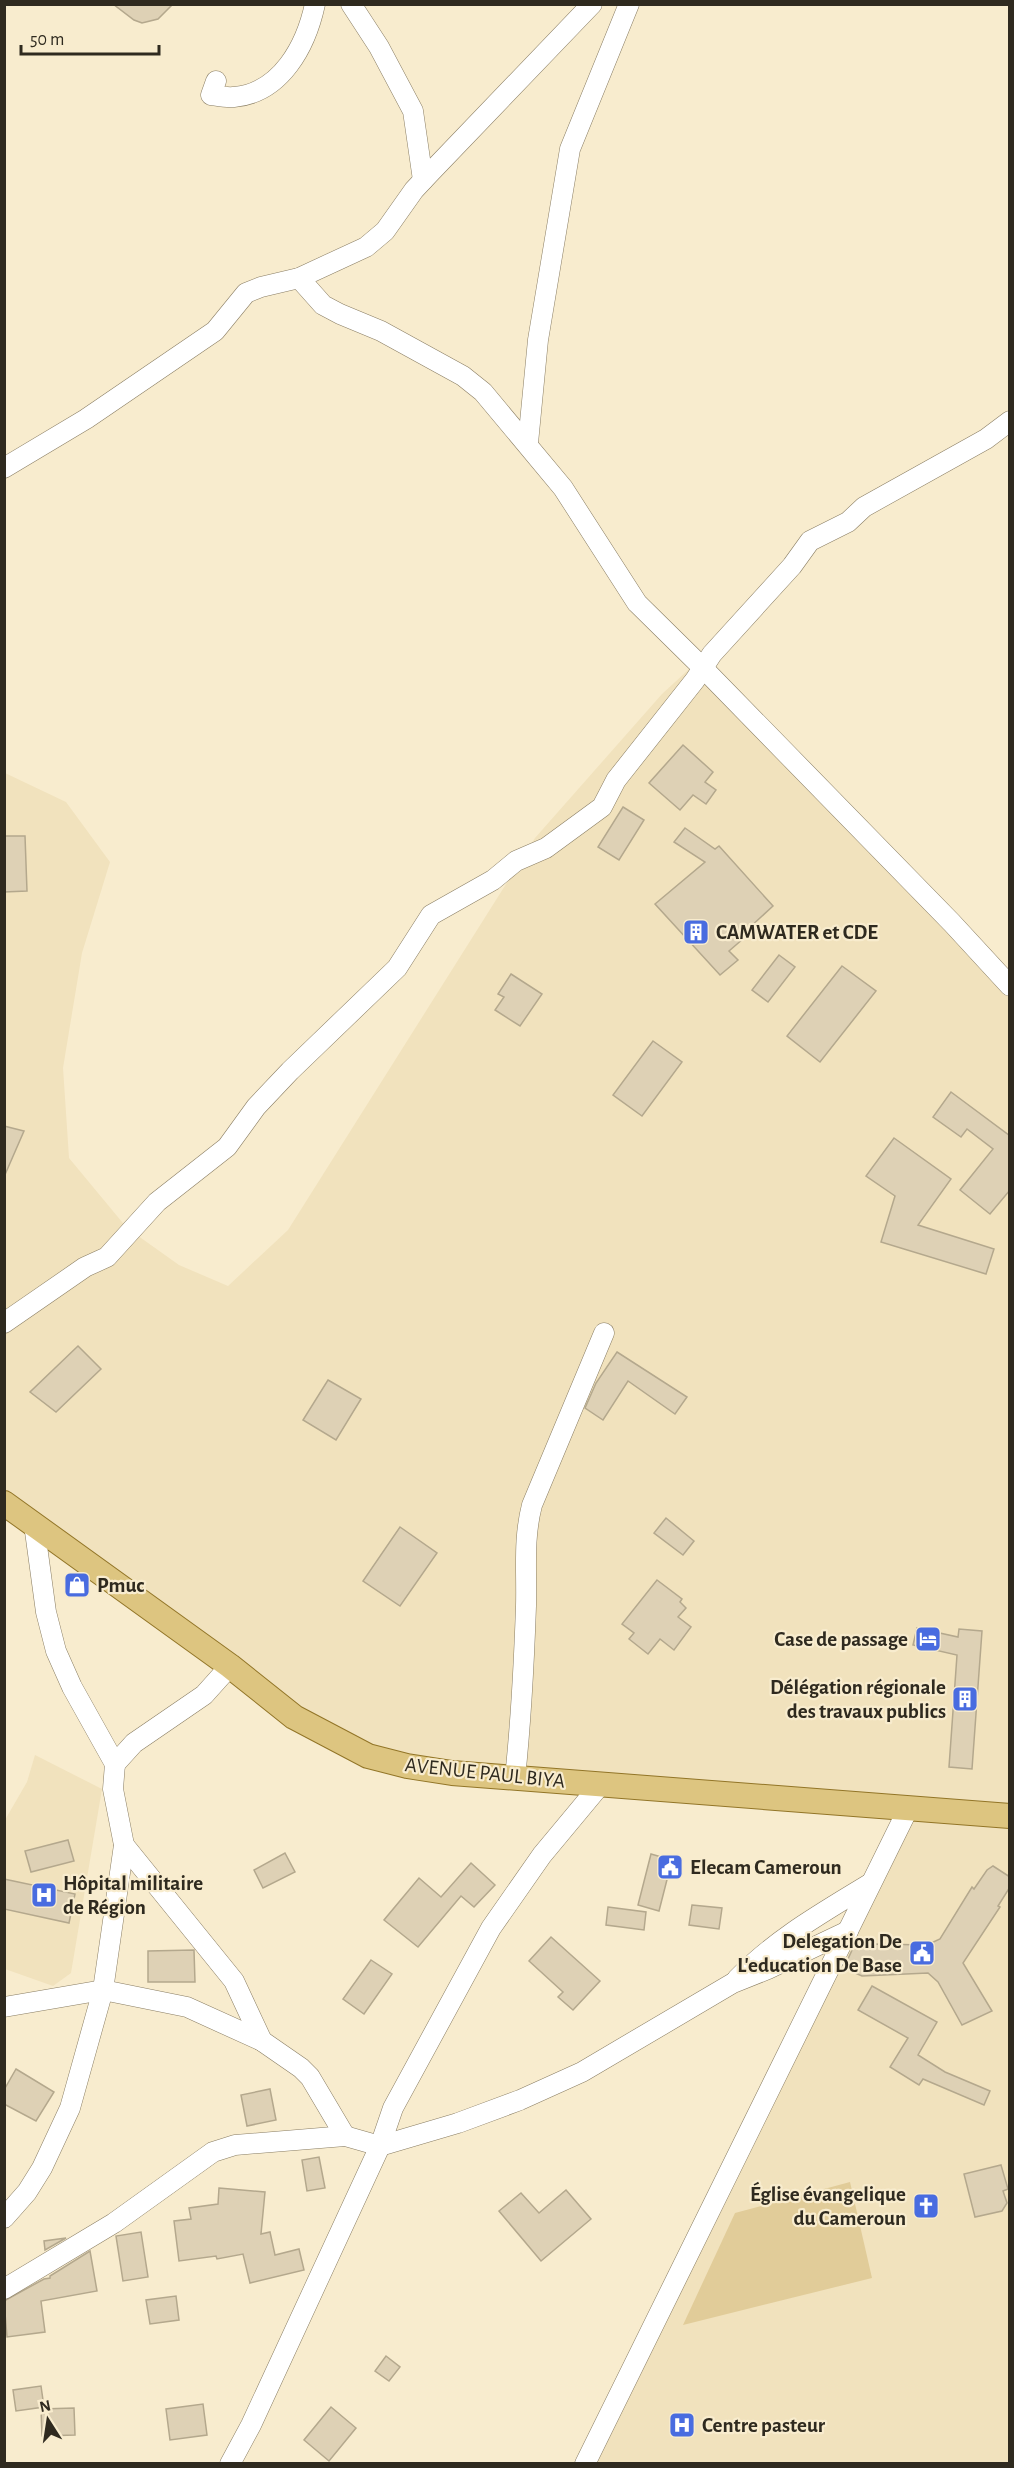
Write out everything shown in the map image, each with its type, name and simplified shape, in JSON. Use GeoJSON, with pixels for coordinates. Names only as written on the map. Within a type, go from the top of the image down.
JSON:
{"type":"FeatureCollection","features":[{"type":"Feature","properties":{"kind":"main road","name":"AVENUE PAUL BIYA"},"geometry":{"type":"LineString","coordinates":[[4,1503],[230,1666],[294,1717],[368,1756],[407,1766],[515,1778],[1010,1816]]}},
{"type":"Feature","properties":{"kind":"street"},"geometry":{"type":"LineString","coordinates":[[216,81],[211,95],[234,97],[264,89],[283,73],[294,55],[309,29],[315,4]]}},
{"type":"Feature","properties":{"kind":"street"},"geometry":{"type":"LineString","coordinates":[[351,4],[379,47],[413,111],[423,180]]}},
{"type":"Feature","properties":{"kind":"street"},"geometry":{"type":"LineString","coordinates":[[4,468],[86,418],[215,331],[246,293],[299,278],[366,247],[386,231],[423,180],[592,4]]}},
{"type":"Feature","properties":{"kind":"street"},"geometry":{"type":"LineString","coordinates":[[528,443],[538,340],[570,149],[629,4]]}},
{"type":"Feature","properties":{"kind":"street"},"geometry":{"type":"LineString","coordinates":[[299,278],[323,305],[381,331],[470,381],[483,392],[528,443],[563,488],[627,591],[952,923],[1010,986]]}},
{"type":"Feature","properties":{"kind":"street"},"geometry":{"type":"LineString","coordinates":[[4,1323],[85,1267],[107,1257],[157,1202],[227,1148],[256,1107],[290,1071],[397,968],[431,915],[492,880],[516,861],[546,848],[602,807],[620,773],[712,654],[792,566],[810,541],[848,522],[864,507],[986,439],[1010,421]]}},
{"type":"Feature","properties":{"kind":"street"},"geometry":{"type":"LineString","coordinates":[[515,1778],[523,1689],[526,1602],[525,1538],[528,1522],[532,1505],[604,1334]]}},
{"type":"Feature","properties":{"kind":"street"},"geometry":{"type":"LineString","coordinates":[[4,2218],[27,2192],[56,2141],[70,2108],[103,1990],[124,1845],[113,1789],[115,1764],[72,1687],[56,1652],[46,1612],[34,1524]]}},
{"type":"Feature","properties":{"kind":"street"},"geometry":{"type":"LineString","coordinates":[[115,1764],[134,1743],[204,1695],[230,1666]]}},
{"type":"Feature","properties":{"kind":"street"},"geometry":{"type":"LineString","coordinates":[[230,2463],[251,2425],[380,2146],[393,2108],[491,1928],[542,1855],[601,1784]]}},
{"type":"Feature","properties":{"kind":"street"},"geometry":{"type":"LineString","coordinates":[[585,2463],[909,1807]]}},
{"type":"Feature","properties":{"kind":"street"},"geometry":{"type":"LineString","coordinates":[[124,1845],[234,1981],[262,2041]]}},
{"type":"Feature","properties":{"kind":"street"},"geometry":{"type":"LineString","coordinates":[[732,1983],[780,1939],[871,1883]]}},
{"type":"Feature","properties":{"kind":"street"},"geometry":{"type":"LineString","coordinates":[[4,2289],[114,2223],[213,2152],[235,2145],[345,2136],[380,2146],[458,2123],[520,2100],[582,2072],[732,1983],[768,1969],[848,1930]]}},
{"type":"Feature","properties":{"kind":"street"},"geometry":{"type":"LineString","coordinates":[[4,2007],[103,1990],[186,2007],[262,2041],[292,2061],[310,2076],[345,2136]]}},
{"type":"Feature","properties":{"kind":"shaded area"},"geometry":{"type":"Polygon","coordinates":[[[699,660],[876,849],[1009,996],[1009,2463],[587,2463],[907,1806],[378,1756],[306,1720],[5,1502],[5,773],[66,802],[110,862],[82,953],[63,1068],[69,1158],[127,1228],[179,1265],[228,1286],[288,1230],[535,838],[662,694],[699,660]]]}},
{"type":"Feature","properties":{"kind":"shaded area","name":"Hôpital militaire de Région"},"geometry":{"type":"Polygon","coordinates":[[[35,1755],[102,1789],[71,1973],[53,1986],[5,1969],[5,1820],[27,1782],[35,1755]]]}},
{"type":"Feature","properties":{"kind":"shaded area"},"geometry":{"type":"Polygon","coordinates":[[[850,2182],[872,2278],[683,2325],[735,2213],[850,2182]]]}},
{"type":"Feature","properties":{"kind":"building"},"geometry":{"type":"Polygon","coordinates":[[[113,4],[173,4],[158,19],[142,23],[134,20],[113,4]]]}},
{"type":"Feature","properties":{"kind":"building"},"geometry":{"type":"Polygon","coordinates":[[[683,745],[713,772],[705,782],[716,790],[706,804],[693,795],[680,810],[649,783],[683,745]]]}},
{"type":"Feature","properties":{"kind":"building"},"geometry":{"type":"Polygon","coordinates":[[[623,807],[644,820],[619,860],[598,847],[623,807]]]}},
{"type":"Feature","properties":{"kind":"building"},"geometry":{"type":"Polygon","coordinates":[[[685,828],[715,849],[719,846],[773,906],[748,929],[751,932],[729,951],[738,960],[720,975],[655,904],[705,862],[674,842],[685,828]]]}},
{"type":"Feature","properties":{"kind":"building"},"geometry":{"type":"Polygon","coordinates":[[[4,836],[25,836],[27,891],[4,892],[4,836]]]}},
{"type":"Feature","properties":{"kind":"building"},"geometry":{"type":"Polygon","coordinates":[[[779,955],[795,967],[768,1002],[752,990],[779,955]]]}},
{"type":"Feature","properties":{"kind":"building"},"geometry":{"type":"Polygon","coordinates":[[[842,966],[876,991],[820,1062],[787,1036],[842,966]]]}},
{"type":"Feature","properties":{"kind":"building"},"geometry":{"type":"Polygon","coordinates":[[[511,974],[542,994],[520,1026],[495,1010],[504,997],[498,994],[511,974]]]}},
{"type":"Feature","properties":{"kind":"building"},"geometry":{"type":"Polygon","coordinates":[[[653,1041],[682,1062],[642,1116],[613,1095],[653,1041]]]}},
{"type":"Feature","properties":{"kind":"building"},"geometry":{"type":"Polygon","coordinates":[[[951,1092],[1010,1136],[1010,1190],[990,1214],[960,1190],[993,1149],[967,1129],[961,1137],[933,1117],[951,1092]]]}},
{"type":"Feature","properties":{"kind":"building"},"geometry":{"type":"Polygon","coordinates":[[[4,1126],[24,1131],[4,1177],[4,1126]]]}},
{"type":"Feature","properties":{"kind":"building"},"geometry":{"type":"Polygon","coordinates":[[[894,1138],[951,1179],[918,1225],[994,1249],[986,1274],[881,1242],[895,1196],[866,1176],[894,1138]]]}},
{"type":"Feature","properties":{"kind":"building"},"geometry":{"type":"Polygon","coordinates":[[[78,1346],[101,1369],[56,1412],[30,1392],[78,1346]]]}},
{"type":"Feature","properties":{"kind":"building"},"geometry":{"type":"Polygon","coordinates":[[[617,1352],[687,1397],[675,1414],[628,1381],[603,1420],[585,1408],[596,1383],[617,1352]]]}},
{"type":"Feature","properties":{"kind":"building"},"geometry":{"type":"Polygon","coordinates":[[[328,1380],[361,1399],[336,1440],[303,1420],[328,1380]]]}},
{"type":"Feature","properties":{"kind":"building"},"geometry":{"type":"Polygon","coordinates":[[[666,1518],[694,1541],[683,1555],[654,1533],[666,1518]]]}},
{"type":"Feature","properties":{"kind":"building"},"geometry":{"type":"Polygon","coordinates":[[[400,1527],[437,1553],[400,1606],[363,1581],[400,1527]]]}},
{"type":"Feature","properties":{"kind":"building"},"geometry":{"type":"Polygon","coordinates":[[[657,1580],[682,1599],[680,1602],[686,1608],[678,1617],[691,1627],[674,1650],[660,1639],[648,1654],[629,1639],[634,1633],[622,1624],[657,1580]]]}},
{"type":"Feature","properties":{"kind":"building","name":"Délégation régionale des travaux publics"},"geometry":{"type":"Polygon","coordinates":[[[917,1628],[958,1637],[959,1629],[982,1631],[972,1769],[949,1767],[957,1655],[913,1645],[917,1628]]]}},
{"type":"Feature","properties":{"kind":"building"},"geometry":{"type":"Polygon","coordinates":[[[68,1840],[74,1861],[31,1872],[25,1851],[68,1840]]]}},
{"type":"Feature","properties":{"kind":"building"},"geometry":{"type":"Polygon","coordinates":[[[285,1853],[295,1872],[263,1888],[254,1870],[285,1853]]]}},
{"type":"Feature","properties":{"kind":"building"},"geometry":{"type":"Polygon","coordinates":[[[651,1854],[672,1860],[659,1911],[638,1905],[651,1854]]]}},
{"type":"Feature","properties":{"kind":"building"},"geometry":{"type":"Polygon","coordinates":[[[471,1863],[495,1885],[474,1907],[461,1896],[418,1947],[384,1920],[419,1878],[441,1897],[471,1863]]]}},
{"type":"Feature","properties":{"kind":"building"},"geometry":{"type":"Polygon","coordinates":[[[993,1866],[1010,1877],[1010,1887],[998,1906],[1000,1907],[963,1963],[992,2011],[962,2025],[938,1982],[928,1973],[862,1976],[846,1969],[854,1946],[927,1945],[940,1939],[972,1887],[974,1889],[987,1870],[993,1866]]]}},
{"type":"Feature","properties":{"kind":"building"},"geometry":{"type":"Polygon","coordinates":[[[4,1879],[75,1894],[69,1923],[4,1909],[4,1879]]]}},
{"type":"Feature","properties":{"kind":"building"},"geometry":{"type":"Polygon","coordinates":[[[692,1905],[722,1908],[719,1929],[689,1925],[692,1905]]]}},
{"type":"Feature","properties":{"kind":"building"},"geometry":{"type":"Polygon","coordinates":[[[608,1907],[646,1912],[644,1930],[606,1925],[608,1907]]]}},
{"type":"Feature","properties":{"kind":"building"},"geometry":{"type":"Polygon","coordinates":[[[551,1937],[600,1981],[573,2010],[558,1997],[563,1992],[529,1961],[551,1937]]]}},
{"type":"Feature","properties":{"kind":"building"},"geometry":{"type":"Polygon","coordinates":[[[194,1950],[195,1982],[148,1982],[148,1951],[194,1950]]]}},
{"type":"Feature","properties":{"kind":"building"},"geometry":{"type":"Polygon","coordinates":[[[371,1960],[392,1974],[364,2014],[343,1999],[371,1960]]]}},
{"type":"Feature","properties":{"kind":"building"},"geometry":{"type":"Polygon","coordinates":[[[872,1986],[937,2022],[918,2055],[945,2072],[990,2091],[984,2105],[923,2079],[919,2085],[890,2067],[908,2038],[858,2010],[872,1986]]]}},
{"type":"Feature","properties":{"kind":"building"},"geometry":{"type":"Polygon","coordinates":[[[16,2069],[54,2092],[36,2121],[4,2104],[4,2090],[16,2069]]]}},
{"type":"Feature","properties":{"kind":"building"},"geometry":{"type":"Polygon","coordinates":[[[270,2089],[276,2120],[247,2126],[241,2095],[270,2089]]]}},
{"type":"Feature","properties":{"kind":"building"},"geometry":{"type":"Polygon","coordinates":[[[319,2157],[325,2188],[307,2191],[302,2160],[319,2157]]]}},
{"type":"Feature","properties":{"kind":"building"},"geometry":{"type":"Polygon","coordinates":[[[1001,2165],[1008,2189],[1003,2191],[1007,2203],[1002,2211],[975,2217],[964,2174],[1001,2165]]]}},
{"type":"Feature","properties":{"kind":"building"},"geometry":{"type":"Polygon","coordinates":[[[219,2188],[265,2192],[261,2234],[270,2232],[275,2255],[299,2249],[304,2270],[250,2283],[243,2254],[217,2259],[216,2256],[179,2261],[174,2221],[191,2219],[189,2208],[218,2204],[219,2188]]]}},
{"type":"Feature","properties":{"kind":"building"},"geometry":{"type":"Polygon","coordinates":[[[566,2190],[591,2219],[541,2261],[499,2211],[521,2193],[539,2213],[566,2190]]]}},
{"type":"Feature","properties":{"kind":"building"},"geometry":{"type":"Polygon","coordinates":[[[141,2232],[148,2277],[123,2281],[116,2236],[141,2232]]]}},
{"type":"Feature","properties":{"kind":"building"},"geometry":{"type":"Polygon","coordinates":[[[66,2238],[45,2250],[44,2241],[66,2238]]]}},
{"type":"Feature","properties":{"kind":"building"},"geometry":{"type":"Polygon","coordinates":[[[90,2251],[97,2291],[41,2301],[45,2332],[7,2337],[4,2301],[50,2278],[90,2251]]]}},
{"type":"Feature","properties":{"kind":"building"},"geometry":{"type":"Polygon","coordinates":[[[176,2296],[179,2320],[150,2324],[146,2300],[176,2296]]]}},
{"type":"Feature","properties":{"kind":"building"},"geometry":{"type":"Polygon","coordinates":[[[386,2356],[400,2367],[389,2381],[375,2371],[386,2356]]]}},
{"type":"Feature","properties":{"kind":"building"},"geometry":{"type":"Polygon","coordinates":[[[41,2386],[44,2407],[16,2411],[13,2390],[41,2386]]]}},
{"type":"Feature","properties":{"kind":"building"},"geometry":{"type":"Polygon","coordinates":[[[203,2404],[207,2435],[170,2440],[166,2409],[203,2404]]]}},
{"type":"Feature","properties":{"kind":"building"},"geometry":{"type":"Polygon","coordinates":[[[331,2407],[356,2428],[329,2461],[304,2440],[331,2407]]]}},
{"type":"Feature","properties":{"kind":"building"},"geometry":{"type":"Polygon","coordinates":[[[74,2408],[75,2435],[42,2436],[41,2409],[74,2408]]]}},
{"type":"Feature","properties":{"kind":"place","name":"CAMWATER et CDE"},"geometry":{"type":"Point","coordinates":[696,932]}},
{"type":"Feature","properties":{"kind":"place","name":"Pmuc"},"geometry":{"type":"Point","coordinates":[77,1585]}},
{"type":"Feature","properties":{"kind":"place","name":"Case de passage"},"geometry":{"type":"Point","coordinates":[928,1639]}},
{"type":"Feature","properties":{"kind":"place","name":"Délégation régionale des travaux publics"},"geometry":{"type":"Point","coordinates":[965,1699]}},
{"type":"Feature","properties":{"kind":"place","name":"Elecam Cameroun"},"geometry":{"type":"Point","coordinates":[670,1867]}},
{"type":"Feature","properties":{"kind":"place","name":"Hôpital militaire de Région"},"geometry":{"type":"Point","coordinates":[44,1895]}},
{"type":"Feature","properties":{"kind":"place","name":"Delegation De L'education De Base"},"geometry":{"type":"Point","coordinates":[922,1953]}},
{"type":"Feature","properties":{"kind":"place","name":"Église évangelique du Cameroun"},"geometry":{"type":"Point","coordinates":[926,2206]}},
{"type":"Feature","properties":{"kind":"place","name":"Centre pasteur"},"geometry":{"type":"Point","coordinates":[682,2425]}}]}
